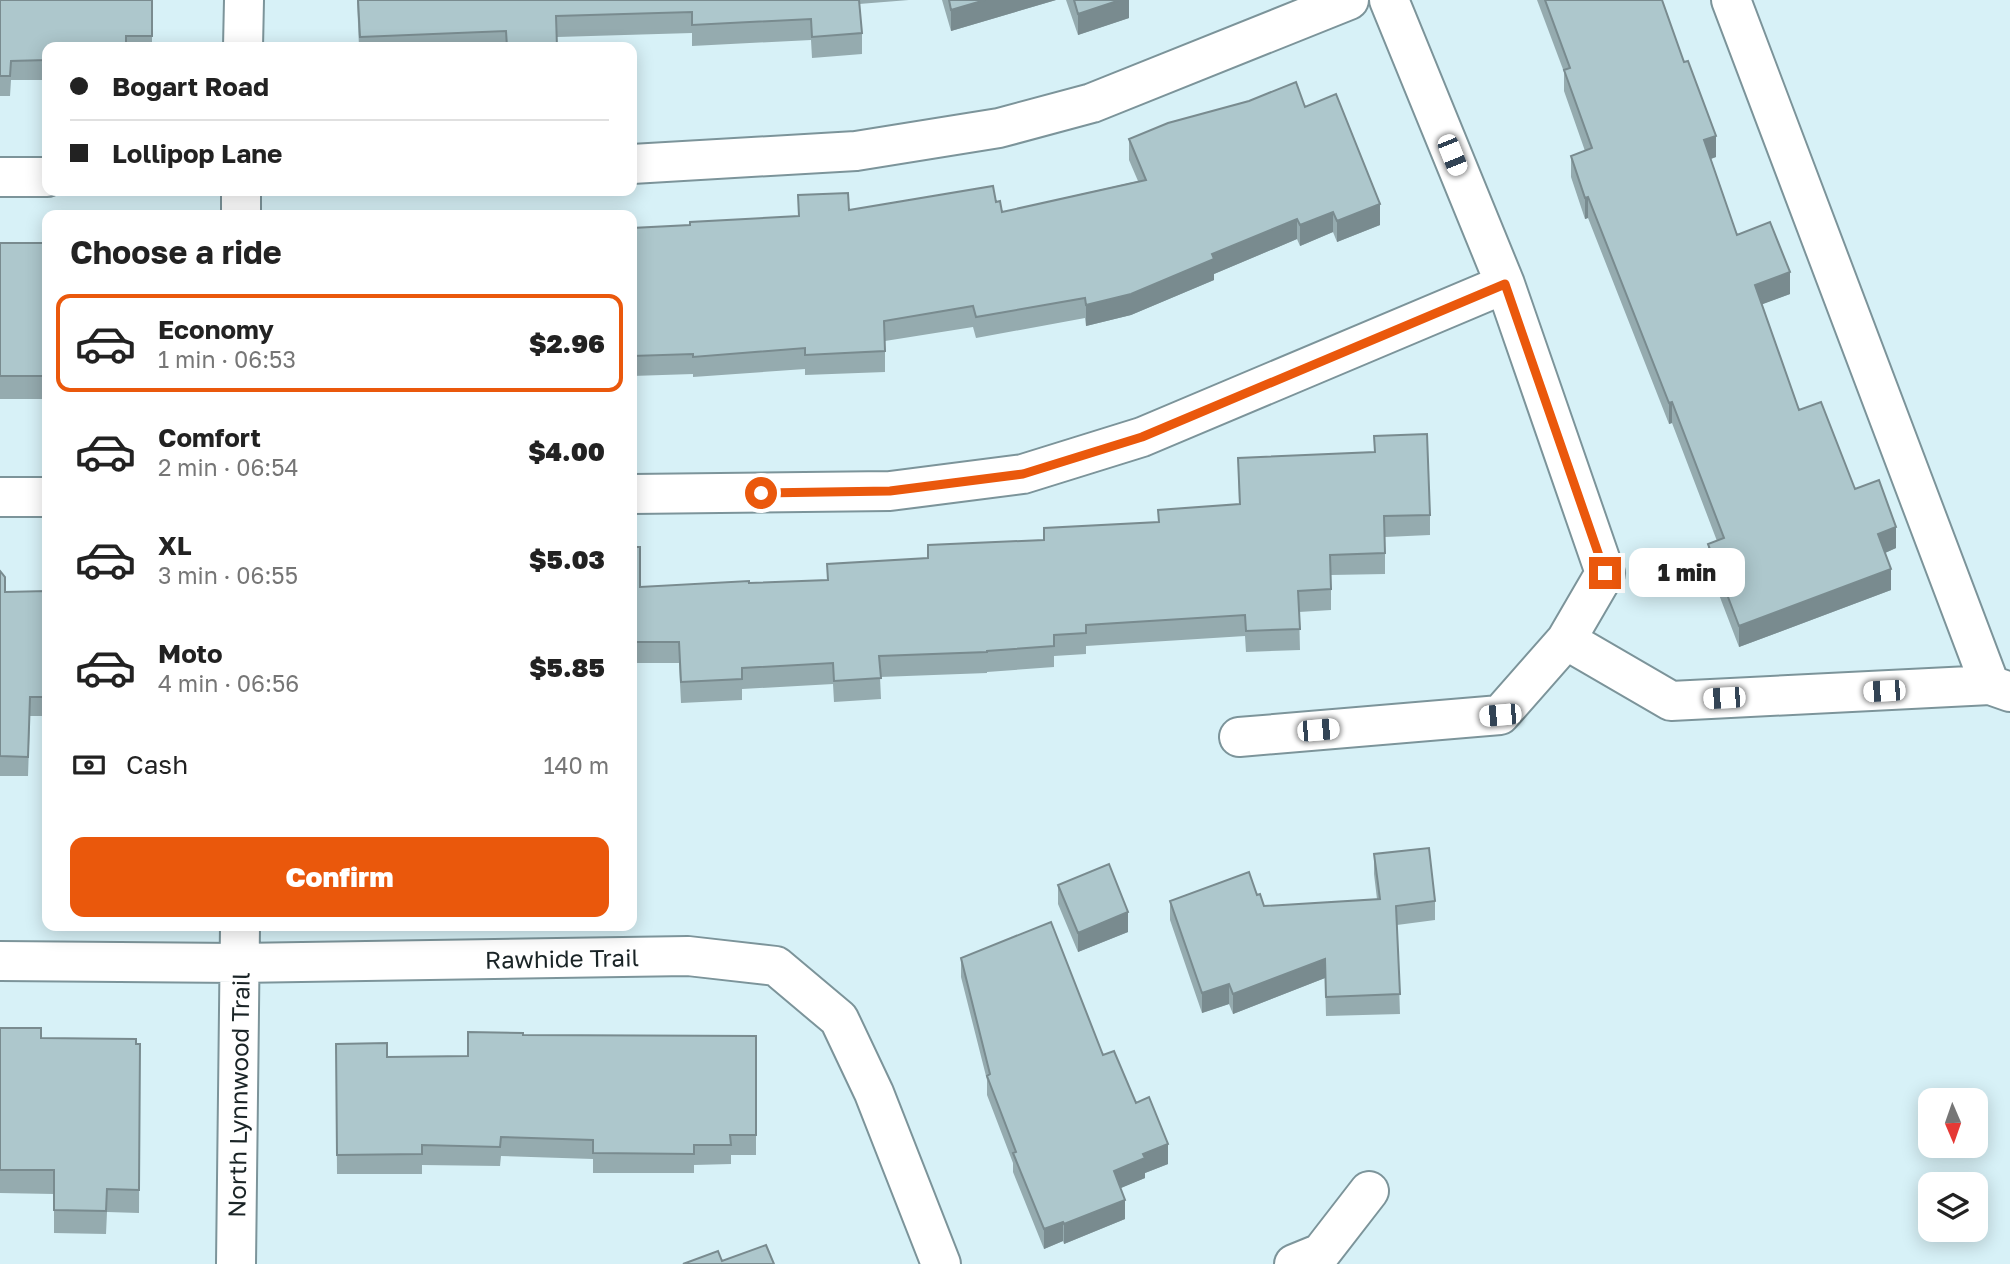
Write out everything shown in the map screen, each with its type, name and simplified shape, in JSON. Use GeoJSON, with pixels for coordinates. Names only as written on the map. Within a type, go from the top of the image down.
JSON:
{"type":"FeatureCollection","features":[{"type":"Feature","properties":{"kind":"street"},"geometry":{"type":"LineString","coordinates":[[243,42],[244,0]]}},
{"type":"Feature","properties":{"kind":"street"},"geometry":{"type":"LineString","coordinates":[[637,164],[856,151],[999,128],[1092,103],[1349,0]]}},
{"type":"Feature","properties":{"kind":"street"},"geometry":{"type":"LineString","coordinates":[[1240,737],[1500,715],[1566,640],[1605,573],[1505,284],[1390,0]]}},
{"type":"Feature","properties":{"kind":"street"},"geometry":{"type":"LineString","coordinates":[[1566,640],[1671,701],[2000,689],[1731,0]]}},
{"type":"Feature","properties":{"kind":"street"},"geometry":{"type":"LineString","coordinates":[[0,177],[42,177]]}},
{"type":"Feature","properties":{"kind":"street"},"geometry":{"type":"LineString","coordinates":[[637,495],[890,491],[1023,474],[1142,437],[1505,284]]}},
{"type":"Feature","properties":{"kind":"street"},"geometry":{"type":"LineString","coordinates":[[0,497],[42,497]]}},
{"type":"Feature","properties":{"kind":"street","name":"North Lynnwood Trail"},"geometry":{"type":"LineString","coordinates":[[236,1264],[240,931]]}},
{"type":"Feature","properties":{"kind":"street","name":"Rawhide Trail"},"geometry":{"type":"LineString","coordinates":[[0,961],[239,964],[688,956],[776,965],[839,1019],[874,1093],[940,1264]]}},
{"type":"Feature","properties":{"kind":"street"},"geometry":{"type":"LineString","coordinates":[[1294,1264],[1321,1253],[1369,1191]]}},
{"type":"Feature","properties":{"kind":"building"},"geometry":{"type":"Polygon","coordinates":[[[0,0],[152,0],[152,36],[126,36],[126,42],[42,42],[42,60],[11,61],[10,76],[0,76],[0,0]]]}},
{"type":"Feature","properties":{"kind":"building"},"geometry":{"type":"Polygon","coordinates":[[[358,0],[859,0],[862,33],[812,37],[811,19],[692,25],[692,12],[556,16],[557,42],[507,42],[506,31],[360,37],[358,0]]]}},
{"type":"Feature","properties":{"kind":"building"},"geometry":{"type":"Polygon","coordinates":[[[949,0],[985,0],[951,10],[949,0]]]}},
{"type":"Feature","properties":{"kind":"building"},"geometry":{"type":"Polygon","coordinates":[[[1074,0],[1120,0],[1078,14],[1074,0]]]}},
{"type":"Feature","properties":{"kind":"building"},"geometry":{"type":"Polygon","coordinates":[[[1545,0],[1662,0],[1684,62],[1688,61],[1716,136],[1704,140],[1737,235],[1770,222],[1790,272],[1755,285],[1799,410],[1821,402],[1855,489],[1879,480],[1896,527],[1878,534],[1891,569],[1739,626],[1708,544],[1724,538],[1672,402],[1669,403],[1588,197],[1585,198],[1571,156],[1592,148],[1564,70],[1570,68],[1545,0]]]}},
{"type":"Feature","properties":{"kind":"building"},"geometry":{"type":"Polygon","coordinates":[[[1296,82],[1305,107],[1336,94],[1380,204],[1337,221],[1333,212],[1300,225],[1297,219],[1212,254],[1214,259],[1131,294],[1086,305],[1085,298],[976,317],[973,306],[884,321],[885,351],[805,355],[805,348],[693,357],[693,354],[637,356],[637,228],[799,216],[798,195],[848,193],[849,210],[993,186],[996,202],[1000,201],[1002,212],[1146,180],[1129,139],[1168,123],[1249,101],[1296,82]]]}},
{"type":"Feature","properties":{"kind":"building"},"geometry":{"type":"Polygon","coordinates":[[[0,243],[42,243],[42,376],[0,376],[0,243]]]}},
{"type":"Feature","properties":{"kind":"building"},"geometry":{"type":"Polygon","coordinates":[[[1427,434],[1430,515],[1384,516],[1385,553],[1330,555],[1331,589],[1298,591],[1300,629],[1246,631],[1245,615],[1086,625],[1086,633],[1054,635],[1054,646],[987,652],[879,656],[881,678],[834,681],[833,663],[742,668],[742,679],[681,682],[679,642],[637,642],[637,547],[640,547],[640,587],[828,580],[827,564],[928,558],[928,545],[1044,540],[1044,528],[1159,522],[1158,510],[1240,504],[1238,458],[1375,452],[1374,436],[1427,434]]]}},
{"type":"Feature","properties":{"kind":"building"},"geometry":{"type":"Polygon","coordinates":[[[0,571],[5,577],[5,592],[42,591],[42,697],[30,697],[28,757],[0,756],[0,571]]]}},
{"type":"Feature","properties":{"kind":"building"},"geometry":{"type":"Polygon","coordinates":[[[1429,848],[1435,901],[1396,906],[1400,994],[1326,997],[1325,959],[1233,994],[1229,984],[1202,993],[1170,901],[1249,872],[1264,906],[1380,899],[1374,854],[1429,848]]]}},
{"type":"Feature","properties":{"kind":"building"},"geometry":{"type":"Polygon","coordinates":[[[1109,864],[1128,912],[1078,933],[1058,885],[1109,864]]]}},
{"type":"Feature","properties":{"kind":"building"},"geometry":{"type":"Polygon","coordinates":[[[1051,922],[1103,1055],[1114,1051],[1136,1103],[1149,1097],[1168,1144],[1143,1154],[1145,1158],[1114,1171],[1125,1200],[1044,1229],[1013,1153],[1016,1152],[987,1076],[990,1074],[961,958],[1051,922]]]}},
{"type":"Feature","properties":{"kind":"building"},"geometry":{"type":"Polygon","coordinates":[[[0,1028],[41,1028],[41,1038],[136,1039],[136,1044],[140,1044],[139,1190],[107,1189],[106,1211],[54,1210],[54,1170],[0,1170],[0,1028]]]}},
{"type":"Feature","properties":{"kind":"building"},"geometry":{"type":"Polygon","coordinates":[[[468,1032],[523,1035],[756,1036],[756,1135],[730,1135],[731,1145],[694,1145],[694,1154],[593,1153],[593,1140],[501,1137],[500,1147],[422,1145],[422,1154],[337,1155],[336,1044],[387,1043],[387,1057],[468,1056],[468,1032]]]}},
{"type":"Feature","properties":{"kind":"building"},"geometry":{"type":"Polygon","coordinates":[[[766,1245],[774,1264],[683,1264],[718,1251],[722,1261],[766,1245]]]}},
{"type":"Feature","properties":{"kind":"route"},"geometry":{"type":"LineString","coordinates":[[761,493],[890,491],[1023,474],[1142,437],[1505,284],[1605,573]]}}]}
